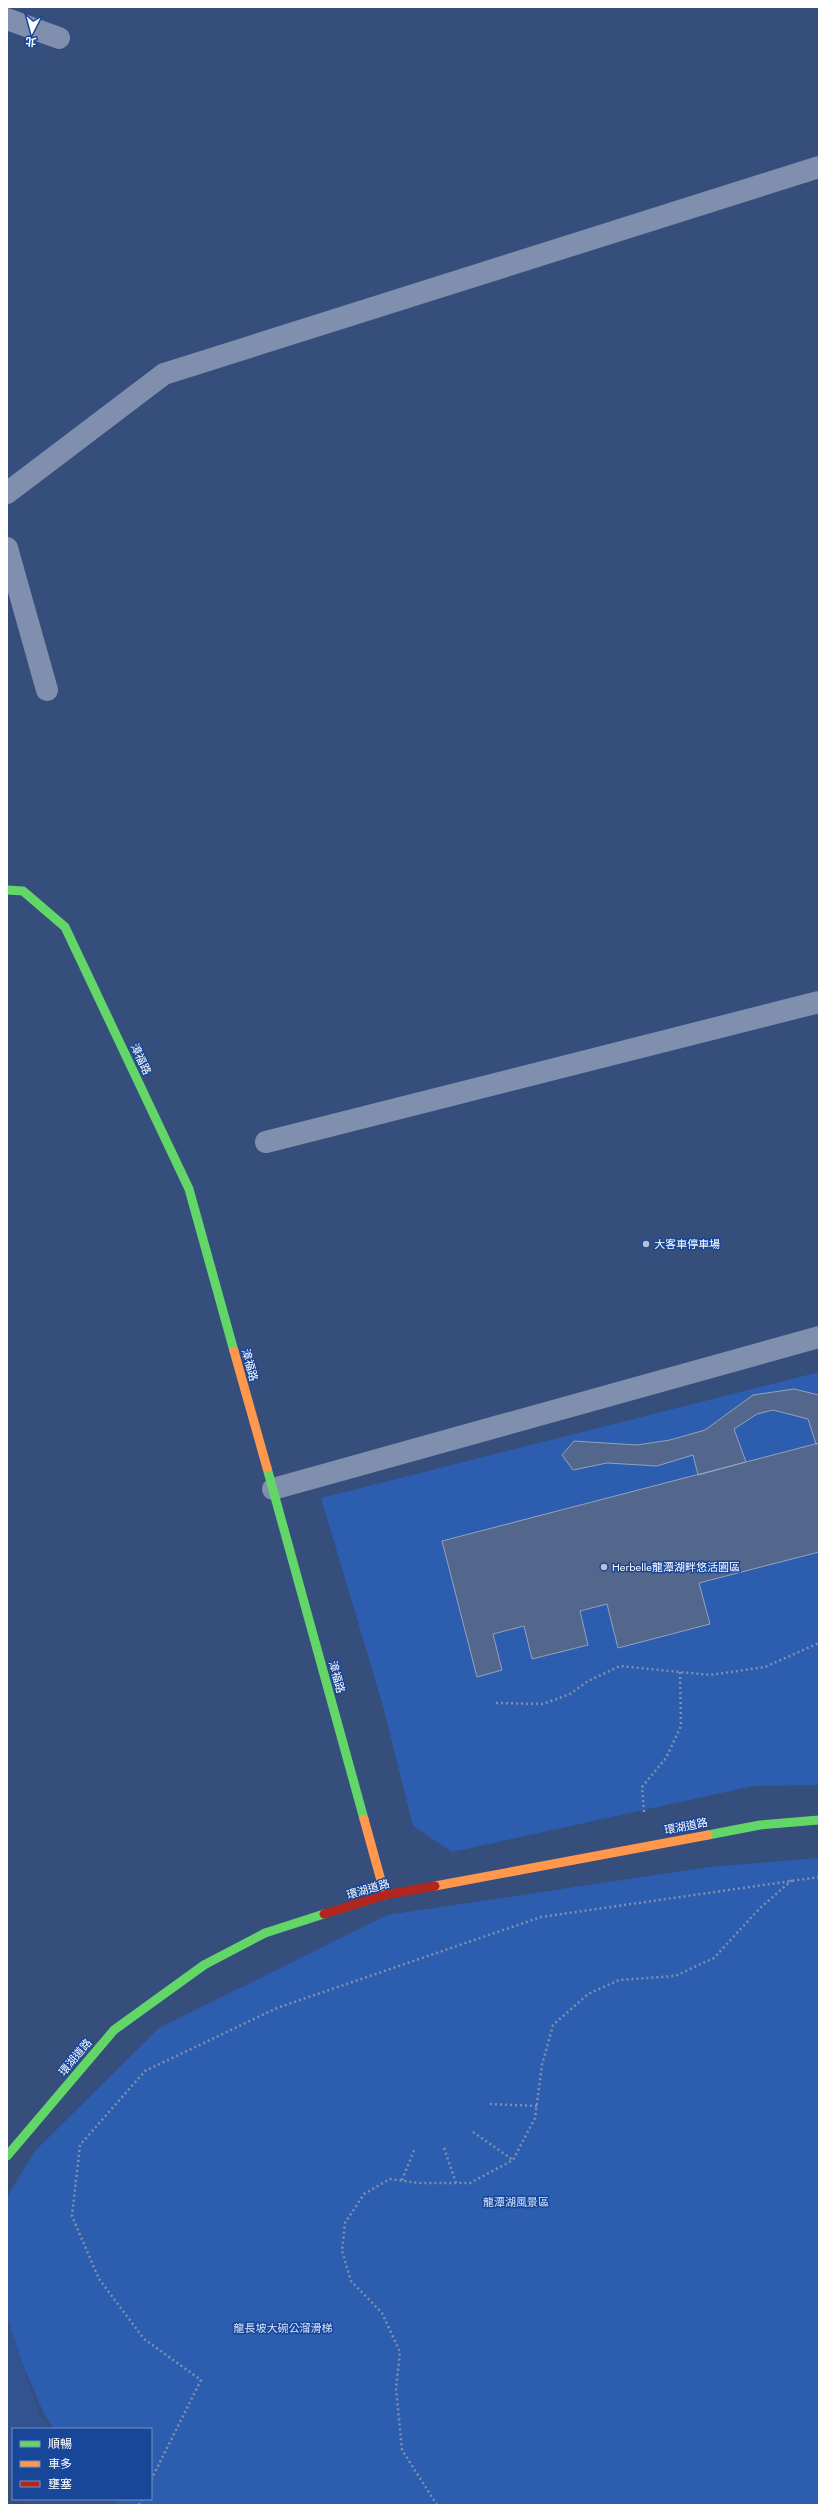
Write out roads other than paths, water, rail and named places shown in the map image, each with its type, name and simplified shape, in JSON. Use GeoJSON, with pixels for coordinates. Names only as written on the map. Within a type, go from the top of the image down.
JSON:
{"type":"FeatureCollection","features":[{"type":"Feature","properties":{"kind":"street","name":"漳福路"},"geometry":{"type":"LineString","coordinates":[[7,890],[23,891],[65,927],[189,1189],[385,1895]]}},
{"type":"Feature","properties":{"kind":"street","name":"環湖道路"},"geometry":{"type":"LineString","coordinates":[[7,2156],[114,2030],[204,1966],[265,1933],[385,1895],[760,1825],[819,1820]]}},
{"type":"Feature","properties":{"kind":"lane"},"geometry":{"type":"LineString","coordinates":[[7,19],[59,38]]}},
{"type":"Feature","properties":{"kind":"lane"},"geometry":{"type":"LineString","coordinates":[[7,493],[164,374],[819,167]]}},
{"type":"Feature","properties":{"kind":"lane"},"geometry":{"type":"LineString","coordinates":[[7,548],[47,690]]}},
{"type":"Feature","properties":{"kind":"lane"},"geometry":{"type":"LineString","coordinates":[[266,1142],[819,1002]]}},
{"type":"Feature","properties":{"kind":"lane"},"geometry":{"type":"LineString","coordinates":[[272,1489],[819,1337]]}},
{"type":"Feature","properties":{"kind":"place","name":"大客車停車場"},"geometry":{"type":"Point","coordinates":[646,1244]}},
{"type":"Feature","properties":{"kind":"place","name":"Herbelle龍潭湖畔悠活園區"},"geometry":{"type":"Point","coordinates":[604,1567]}},
{"type":"Feature","properties":{"kind":"park label","name":"龍潭湖風景區"},"geometry":{"type":"Point","coordinates":[516,2202]}},
{"type":"Feature","properties":{"kind":"park label","name":"龍長坡大碗公溜滑梯"},"geometry":{"type":"Point","coordinates":[283,2328]}}]}
